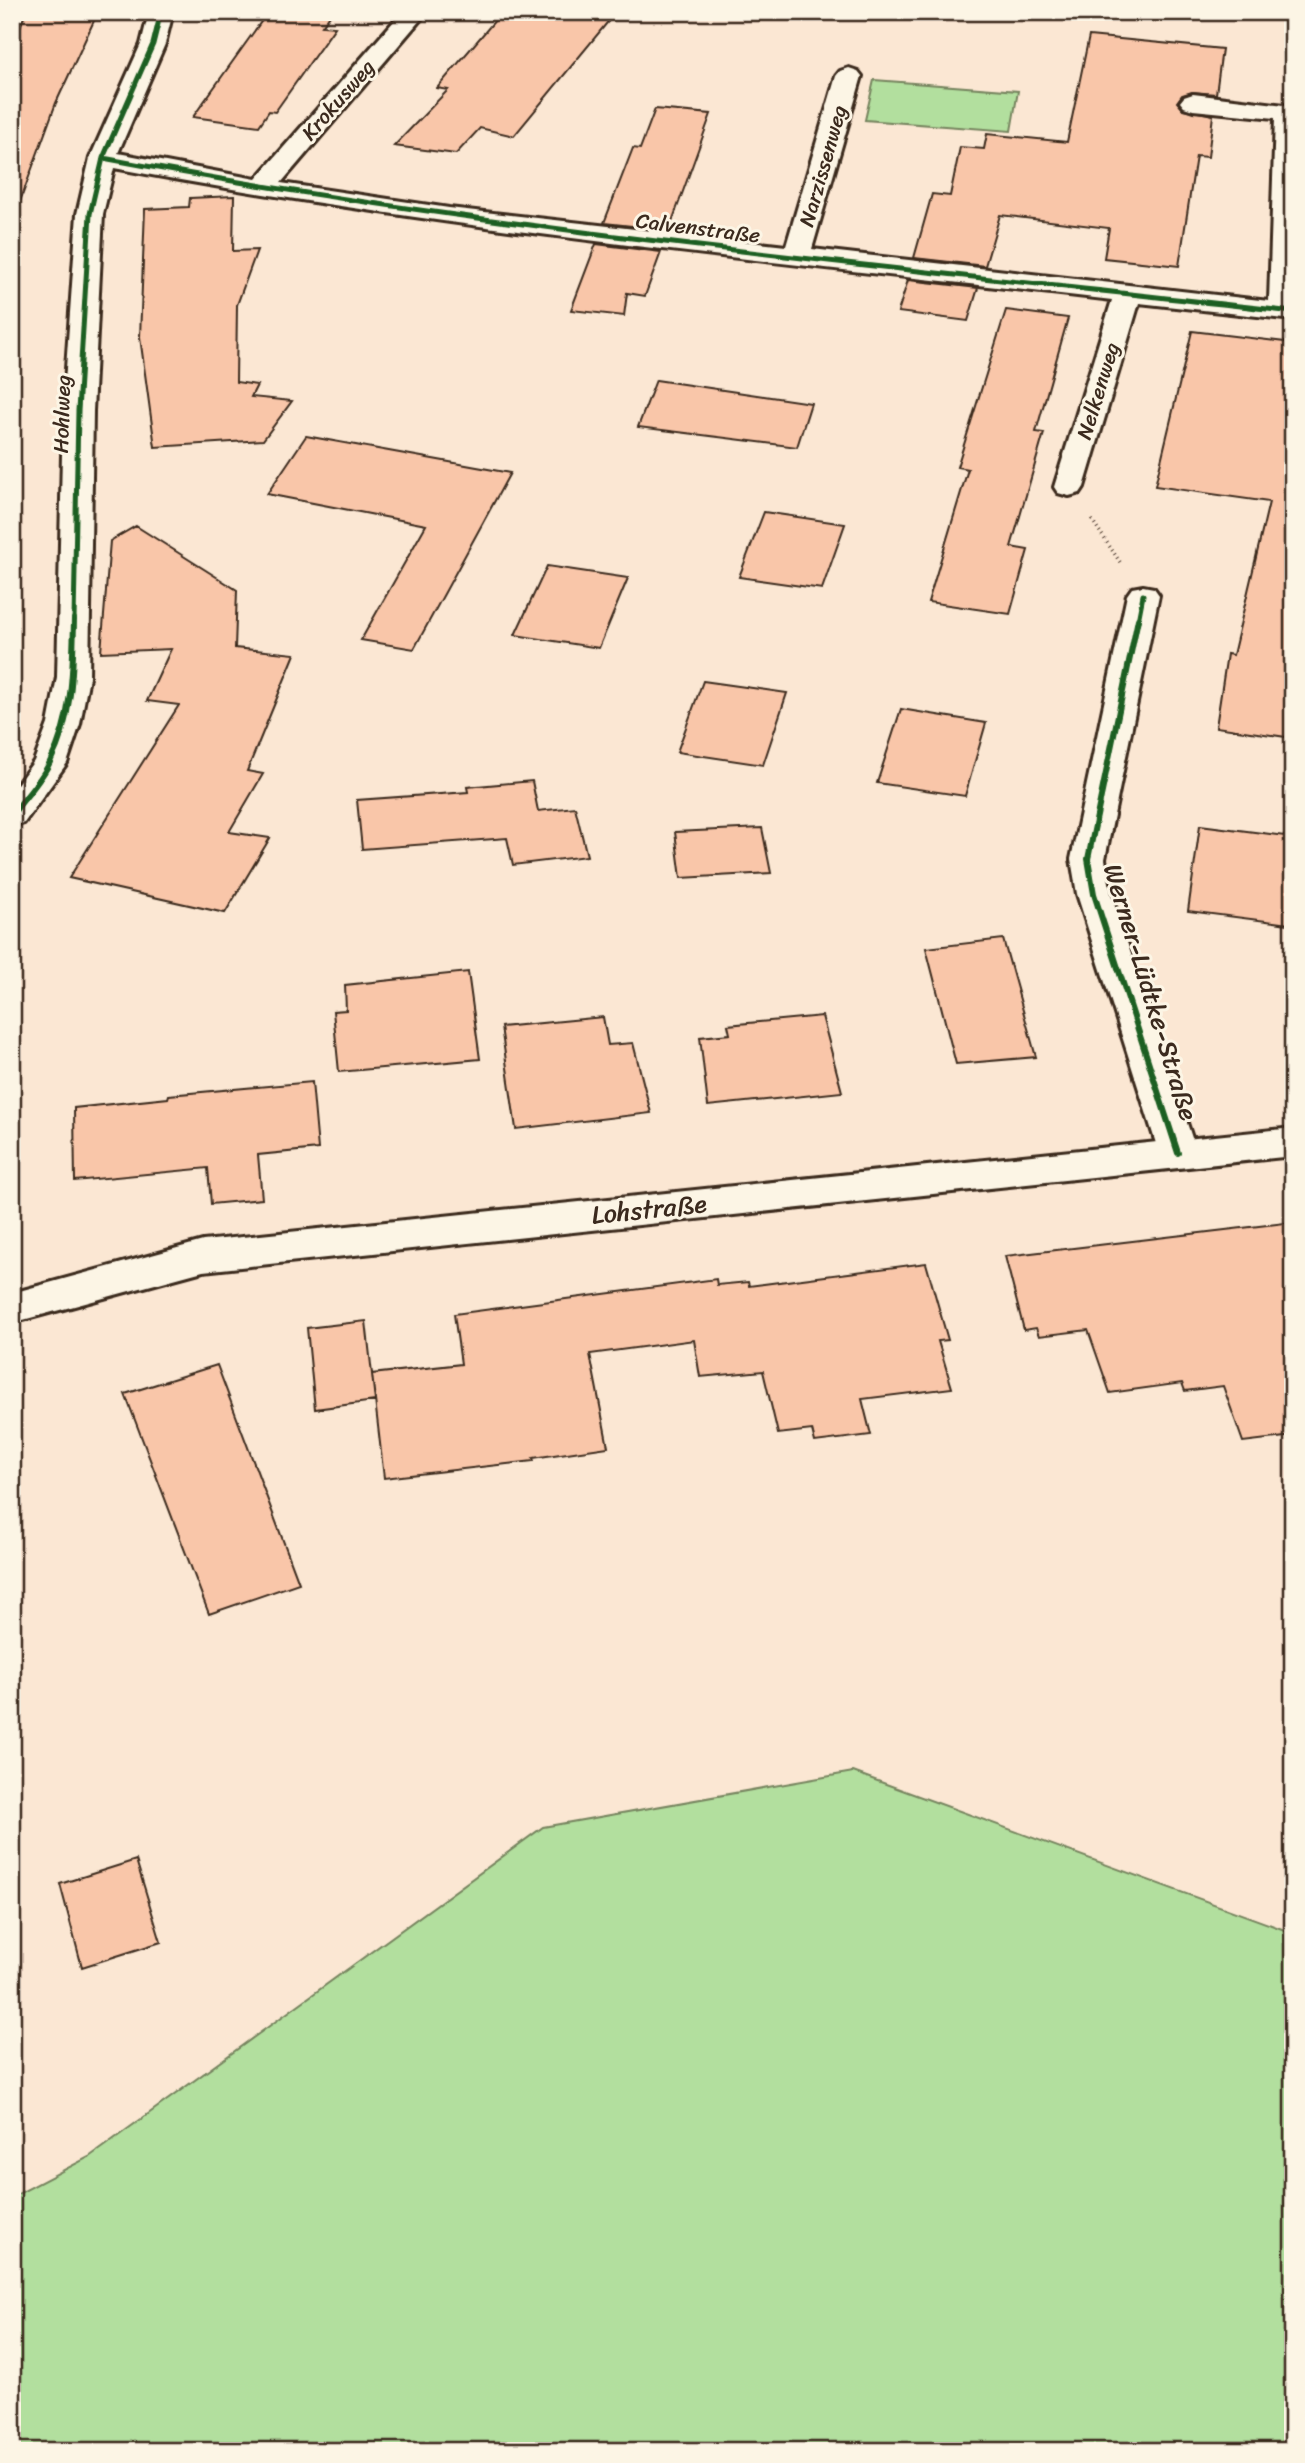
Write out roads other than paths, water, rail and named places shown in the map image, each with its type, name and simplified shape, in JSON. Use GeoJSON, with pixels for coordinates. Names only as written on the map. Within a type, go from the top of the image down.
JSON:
{"type":"FeatureCollection","features":[{"type":"Feature","properties":{"kind":"street","name":"Hohlweg"},"geometry":{"type":"LineString","coordinates":[[12,815],[50,763],[64,724],[73,677],[78,411],[90,214],[103,158],[153,44],[161,12]]}},
{"type":"Feature","properties":{"kind":"street","name":"Krokusweg"},"geometry":{"type":"LineString","coordinates":[[262,188],[415,12]]}},
{"type":"Feature","properties":{"kind":"street","name":"Narzissenweg"},"geometry":{"type":"LineString","coordinates":[[796,257],[849,76]]}},
{"type":"Feature","properties":{"kind":"street"},"geometry":{"type":"LineString","coordinates":[[1193,102],[1290,112],[1288,312]]}},
{"type":"Feature","properties":{"kind":"street","name":"Calvenstraße"},"geometry":{"type":"LineString","coordinates":[[103,158],[262,188],[449,216],[1288,312]]}},
{"type":"Feature","properties":{"kind":"street","name":"Nelkenweg"},"geometry":{"type":"LineString","coordinates":[[1069,487],[1127,295]]}},
{"type":"Feature","properties":{"kind":"street","name":"Werner-Lüdtke-Straße"},"geometry":{"type":"LineString","coordinates":[[1143,596],[1088,859],[1094,894],[1178,1153]]}},
{"type":"Feature","properties":{"kind":"street","name":"Lohstraße"},"geometry":{"type":"LineString","coordinates":[[12,1308],[204,1256],[1293,1142]]}}]}
